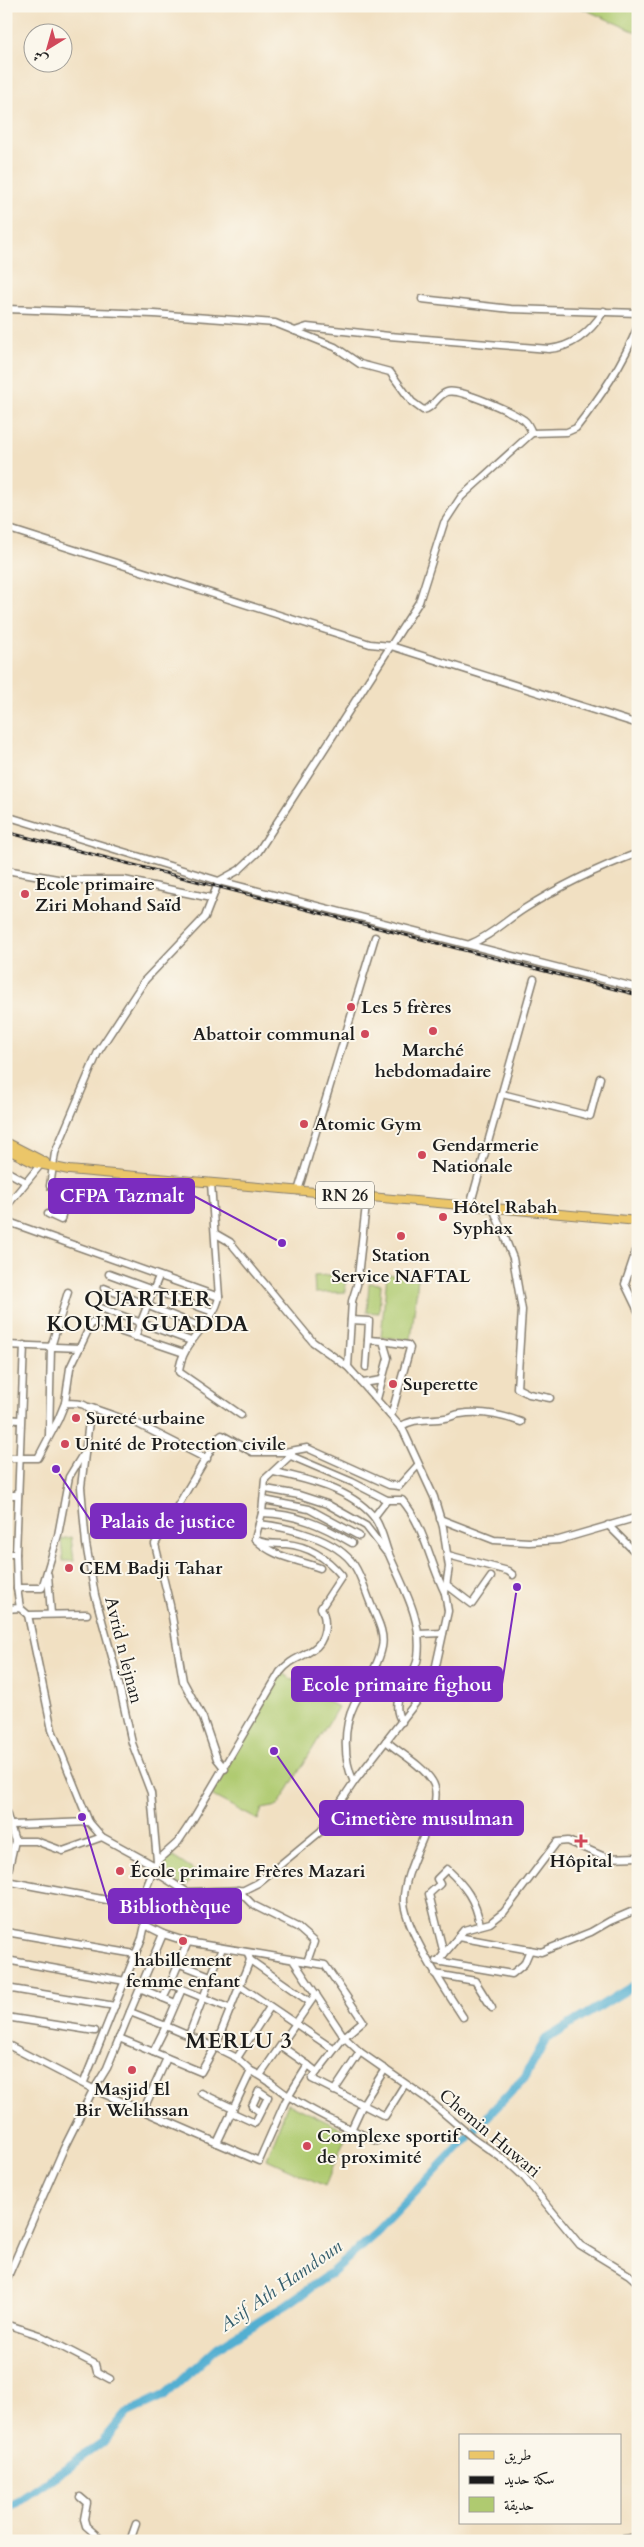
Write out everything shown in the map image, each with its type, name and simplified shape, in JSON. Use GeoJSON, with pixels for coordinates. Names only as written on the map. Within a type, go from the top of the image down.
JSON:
{"type":"FeatureCollection","features":[{"type":"Feature","properties":{"kind":"main road","name":"RN 26"},"geometry":{"type":"LineString","coordinates":[[6,1142],[53,1166]]}},
{"type":"Feature","properties":{"kind":"main road","name":"RN 26"},"geometry":{"type":"LineString","coordinates":[[6,1149],[41,1164],[53,1166],[211,1183],[638,1221]]}},
{"type":"Feature","properties":{"kind":"street"},"geometry":{"type":"LineString","coordinates":[[422,299],[510,309],[604,310],[638,313]]}},
{"type":"Feature","properties":{"kind":"street"},"geometry":{"type":"LineString","coordinates":[[6,309],[154,314],[275,323],[335,347],[360,364],[390,372],[412,402],[423,410],[426,410],[442,395],[452,392],[494,405],[509,412],[527,423],[532,433]]}},
{"type":"Feature","properties":{"kind":"street"},"geometry":{"type":"LineString","coordinates":[[295,331],[307,326],[389,336],[549,349],[560,348],[575,341],[604,310]]}},
{"type":"Feature","properties":{"kind":"street"},"geometry":{"type":"LineString","coordinates":[[48,1214],[61,1220],[67,1190],[50,1186],[55,1153],[89,1068],[98,1052],[145,980],[205,917],[218,881],[239,870],[258,852],[419,602],[444,523],[461,497],[532,433],[567,432],[576,428],[612,380],[629,349],[638,326]]}},
{"type":"Feature","properties":{"kind":"street"},"geometry":{"type":"LineString","coordinates":[[6,528],[370,644],[390,646],[638,724]]}},
{"type":"Feature","properties":{"kind":"street"},"geometry":{"type":"LineString","coordinates":[[6,816],[218,881],[638,988]]}},
{"type":"Feature","properties":{"kind":"street"},"geometry":{"type":"LineString","coordinates":[[468,945],[495,932],[523,910],[597,868],[638,853]]}},
{"type":"Feature","properties":{"kind":"street"},"geometry":{"type":"LineString","coordinates":[[6,870],[63,880],[124,880],[211,898]]}},
{"type":"Feature","properties":{"kind":"street"},"geometry":{"type":"LineString","coordinates":[[298,1191],[375,937]]}},
{"type":"Feature","properties":{"kind":"street"},"geometry":{"type":"LineString","coordinates":[[470,1206],[534,979]]}},
{"type":"Feature","properties":{"kind":"street"},"geometry":{"type":"LineString","coordinates":[[502,1094],[590,1116],[600,1078]]}},
{"type":"Feature","properties":{"kind":"street"},"geometry":{"type":"LineString","coordinates":[[6,1208],[41,1164]]}},
{"type":"Feature","properties":{"kind":"street"},"geometry":{"type":"LineString","coordinates":[[6,1171],[26,1182]]}},
{"type":"Feature","properties":{"kind":"street"},"geometry":{"type":"LineString","coordinates":[[211,1183],[220,1297],[213,1312],[184,1353],[179,1372],[241,1414]]}},
{"type":"Feature","properties":{"kind":"street"},"geometry":{"type":"LineString","coordinates":[[348,1366],[351,1320],[368,1196]]}},
{"type":"Feature","properties":{"kind":"street"},"geometry":{"type":"LineString","coordinates":[[493,1208],[512,1258],[522,1310],[516,1388],[529,1394],[550,1398]]}},
{"type":"Feature","properties":{"kind":"street"},"geometry":{"type":"LineString","coordinates":[[6,1221],[220,1297]]}},
{"type":"Feature","properties":{"kind":"street"},"geometry":{"type":"LineString","coordinates":[[216,1234],[230,1242],[314,1342],[348,1366],[400,1427],[434,1498],[440,1519],[448,1555],[445,1593]]}},
{"type":"Feature","properties":{"kind":"street"},"geometry":{"type":"LineString","coordinates":[[638,1245],[626,1284],[638,1312]]}},
{"type":"Feature","properties":{"kind":"street"},"geometry":{"type":"LineString","coordinates":[[110,1274],[213,1312]]}},
{"type":"Feature","properties":{"kind":"street"},"geometry":{"type":"LineString","coordinates":[[135,1336],[159,1276]]}},
{"type":"Feature","properties":{"kind":"street"},"geometry":{"type":"LineString","coordinates":[[104,1288],[201,1327]]}},
{"type":"Feature","properties":{"kind":"street"},"geometry":{"type":"LineString","coordinates":[[49,1440],[50,1347],[68,1292]]}},
{"type":"Feature","properties":{"kind":"street"},"geometry":{"type":"LineString","coordinates":[[98,1307],[191,1341]]}},
{"type":"Feature","properties":{"kind":"street"},"geometry":{"type":"LineString","coordinates":[[351,1320],[369,1321],[366,1367]]}},
{"type":"Feature","properties":{"kind":"street"},"geometry":{"type":"LineString","coordinates":[[6,1458],[38,1458],[49,1440],[65,1403],[70,1368],[92,1322],[184,1353]]}},
{"type":"Feature","properties":{"kind":"street"},"geometry":{"type":"LineString","coordinates":[[368,1340],[408,1345],[410,1348],[391,1416]]}},
{"type":"Feature","properties":{"kind":"street"},"geometry":{"type":"LineString","coordinates":[[377,1399],[388,1358],[383,1341]]}},
{"type":"Feature","properties":{"kind":"street"},"geometry":{"type":"LineString","coordinates":[[6,1345],[80,1348]]}},
{"type":"Feature","properties":{"kind":"street"},"geometry":{"type":"LineString","coordinates":[[24,1345],[16,1554],[17,1588],[20,1608],[28,1615],[52,1730],[89,1822],[102,1837],[156,1863],[160,1875],[187,1892],[244,1890],[258,1883],[321,1831],[354,1782],[402,1722],[429,1684],[448,1611],[445,1593],[417,1523],[402,1500],[399,1486]]}},
{"type":"Feature","properties":{"kind":"street"},"geometry":{"type":"LineString","coordinates":[[363,1383],[382,1380]]}},
{"type":"Feature","properties":{"kind":"street"},"geometry":{"type":"LineString","coordinates":[[65,1403],[82,1404],[138,1424],[207,1459]]}},
{"type":"Feature","properties":{"kind":"street","name":"Avrid n lejnan"},"geometry":{"type":"LineString","coordinates":[[88,1407],[90,1414],[82,1468],[84,1528],[95,1595],[116,1671],[132,1743],[151,1793],[156,1863]]}},
{"type":"Feature","properties":{"kind":"street"},"geometry":{"type":"LineString","coordinates":[[400,1427],[408,1422],[422,1419],[446,1418],[461,1413],[489,1413],[521,1422]]}},
{"type":"Feature","properties":{"kind":"street"},"geometry":{"type":"LineString","coordinates":[[6,1419],[20,1420]]}},
{"type":"Feature","properties":{"kind":"street"},"geometry":{"type":"LineString","coordinates":[[225,1769],[217,1759],[203,1718],[183,1681],[170,1605],[155,1544],[207,1459],[222,1435],[252,1452],[285,1452],[307,1448],[390,1484],[399,1486]]}},
{"type":"Feature","properties":{"kind":"street"},"geometry":{"type":"LineString","coordinates":[[255,1540],[266,1489],[265,1480],[297,1450]]}},
{"type":"Feature","properties":{"kind":"street"},"geometry":{"type":"LineString","coordinates":[[17,1588],[42,1588],[73,1468],[84,1453]]}},
{"type":"Feature","properties":{"kind":"street"},"geometry":{"type":"LineString","coordinates":[[291,1456],[331,1472],[387,1500],[402,1500]]}},
{"type":"Feature","properties":{"kind":"street"},"geometry":{"type":"LineString","coordinates":[[399,1486],[418,1465]]}},
{"type":"Feature","properties":{"kind":"street"},"geometry":{"type":"LineString","coordinates":[[73,1468],[82,1468]]}},
{"type":"Feature","properties":{"kind":"street"},"geometry":{"type":"LineString","coordinates":[[274,1472],[326,1486],[358,1503],[374,1517],[409,1597],[418,1634],[416,1666],[396,1702],[396,1711],[402,1722]]}},
{"type":"Feature","properties":{"kind":"street"},"geometry":{"type":"LineString","coordinates":[[266,1489],[312,1498],[342,1512],[366,1526],[391,1558]]}},
{"type":"Feature","properties":{"kind":"street"},"geometry":{"type":"LineString","coordinates":[[6,1495],[18,1495]]}},
{"type":"Feature","properties":{"kind":"street"},"geometry":{"type":"LineString","coordinates":[[264,1500],[309,1509],[359,1536]]}},
{"type":"Feature","properties":{"kind":"street"},"geometry":{"type":"LineString","coordinates":[[374,1517],[387,1500]]}},
{"type":"Feature","properties":{"kind":"street"},"geometry":{"type":"LineString","coordinates":[[262,1513],[285,1514],[313,1521],[352,1544]]}},
{"type":"Feature","properties":{"kind":"street"},"geometry":{"type":"LineString","coordinates":[[440,1519],[494,1540],[559,1540],[638,1518]]}},
{"type":"Feature","properties":{"kind":"street"},"geometry":{"type":"LineString","coordinates":[[259,1524],[287,1528],[319,1539],[345,1555],[356,1569],[380,1626],[382,1646],[371,1675],[353,1706],[348,1728],[347,1761],[354,1782]]}},
{"type":"Feature","properties":{"kind":"street"},"geometry":{"type":"LineString","coordinates":[[608,1525],[638,1556]]}},
{"type":"Feature","properties":{"kind":"street"},"geometry":{"type":"LineString","coordinates":[[84,2082],[125,1981],[145,1925],[139,1906],[156,1863],[185,1832],[225,1769],[280,1672],[290,1660],[312,1650],[318,1644],[326,1629],[321,1608],[342,1576],[331,1562],[311,1551],[289,1544],[262,1543],[255,1540]]}},
{"type":"Feature","properties":{"kind":"street"},"geometry":{"type":"LineString","coordinates":[[255,1540],[275,1555],[300,1560],[320,1568]]}},
{"type":"Feature","properties":{"kind":"street"},"geometry":{"type":"LineString","coordinates":[[6,1554],[16,1554]]}},
{"type":"Feature","properties":{"kind":"street"},"geometry":{"type":"LineString","coordinates":[[448,1555],[508,1570],[513,1575]]}},
{"type":"Feature","properties":{"kind":"street"},"geometry":{"type":"LineString","coordinates":[[48,1569],[51,1614]]}},
{"type":"Feature","properties":{"kind":"street"},"geometry":{"type":"LineString","coordinates":[[447,1585],[472,1604],[491,1577]]}},
{"type":"Feature","properties":{"kind":"street"},"geometry":{"type":"LineString","coordinates":[[6,1609],[20,1608]]}},
{"type":"Feature","properties":{"kind":"street"},"geometry":{"type":"LineString","coordinates":[[28,1615],[87,1614]]}},
{"type":"Feature","properties":{"kind":"street"},"geometry":{"type":"LineString","coordinates":[[418,1634],[443,1633]]}},
{"type":"Feature","properties":{"kind":"street"},"geometry":{"type":"LineString","coordinates":[[386,1741],[427,1775],[436,1790],[438,1798],[434,1812],[414,1855],[404,1896],[406,1910],[430,1963],[463,2017]]}},
{"type":"Feature","properties":{"kind":"street"},"geometry":{"type":"LineString","coordinates":[[6,1812],[12,1825],[15,1841],[6,1881],[6,1895]]}},
{"type":"Feature","properties":{"kind":"street"},"geometry":{"type":"LineString","coordinates":[[12,1825],[89,1822]]}},
{"type":"Feature","properties":{"kind":"street"},"geometry":{"type":"LineString","coordinates":[[15,1841],[36,1841],[63,1851],[102,1837]]}},
{"type":"Feature","properties":{"kind":"street"},"geometry":{"type":"LineString","coordinates":[[439,1960],[464,1930],[490,1923],[504,1912],[557,1842],[568,1841],[607,1858],[638,1857]]}},
{"type":"Feature","properties":{"kind":"street"},"geometry":{"type":"LineString","coordinates":[[444,1954],[429,1894],[440,1884],[437,1879],[447,1869],[467,1888],[475,1903],[480,1925]]}},
{"type":"Feature","properties":{"kind":"street"},"geometry":{"type":"LineString","coordinates":[[6,1881],[139,1906]]}},
{"type":"Feature","properties":{"kind":"street"},"geometry":{"type":"LineString","coordinates":[[238,1890],[253,1905],[298,1927],[314,1942],[307,1962]]}},
{"type":"Feature","properties":{"kind":"street"},"geometry":{"type":"LineString","coordinates":[[458,1937],[541,1952],[591,1932],[610,1921],[638,1910]]}},
{"type":"Feature","properties":{"kind":"street"},"geometry":{"type":"LineString","coordinates":[[145,1925],[163,1934],[188,1942],[222,1948],[249,1956],[325,1965],[363,2021],[333,2049],[312,2079],[385,2116],[405,2084]]}},
{"type":"Feature","properties":{"kind":"street"},"geometry":{"type":"LineString","coordinates":[[6,1932],[135,1954]]}},
{"type":"Feature","properties":{"kind":"street"},"geometry":{"type":"LineString","coordinates":[[6,2281],[64,2148],[142,1989],[163,1934]]}},
{"type":"Feature","properties":{"kind":"street"},"geometry":{"type":"LineString","coordinates":[[164,1998],[188,1942]]}},
{"type":"Feature","properties":{"kind":"street"},"geometry":{"type":"LineString","coordinates":[[189,2035],[213,1977],[222,1948]]}},
{"type":"Feature","properties":{"kind":"street"},"geometry":{"type":"LineString","coordinates":[[430,1963],[439,1960],[512,1974],[517,1973],[524,1964],[530,1950]]}},
{"type":"Feature","properties":{"kind":"street"},"geometry":{"type":"LineString","coordinates":[[119,2038],[201,2072],[215,2047],[231,2009],[249,1956]]}},
{"type":"Feature","properties":{"kind":"street"},"geometry":{"type":"LineString","coordinates":[[249,1956],[310,2002]]}},
{"type":"Feature","properties":{"kind":"street"},"geometry":{"type":"LineString","coordinates":[[6,1960],[125,1981]]}},
{"type":"Feature","properties":{"kind":"street","name":"Chemin Huwari"},"geometry":{"type":"LineString","coordinates":[[293,1960],[344,2037],[360,2052],[510,2164],[529,2183],[580,2245],[629,2275],[638,2283]]}},
{"type":"Feature","properties":{"kind":"street"},"geometry":{"type":"LineString","coordinates":[[180,1964],[213,1977]]}},
{"type":"Feature","properties":{"kind":"street"},"geometry":{"type":"LineString","coordinates":[[436,1974],[475,1980],[492,2008]]}},
{"type":"Feature","properties":{"kind":"street"},"geometry":{"type":"LineString","coordinates":[[170,1984],[231,2009]]}},
{"type":"Feature","properties":{"kind":"street"},"geometry":{"type":"LineString","coordinates":[[240,1985],[333,2049]]}},
{"type":"Feature","properties":{"kind":"street"},"geometry":{"type":"LineString","coordinates":[[6,1988],[115,2006]]}},
{"type":"Feature","properties":{"kind":"street"},"geometry":{"type":"LineString","coordinates":[[142,1989],[175,2004]]}},
{"type":"Feature","properties":{"kind":"street"},"geometry":{"type":"LineString","coordinates":[[153,2052],[182,1990]]}},
{"type":"Feature","properties":{"kind":"street"},"geometry":{"type":"LineString","coordinates":[[261,2074],[316,1994]]}},
{"type":"Feature","properties":{"kind":"street"},"geometry":{"type":"LineString","coordinates":[[237,2058],[270,2007]]}},
{"type":"Feature","properties":{"kind":"street"},"geometry":{"type":"LineString","coordinates":[[130,2012],[189,2035],[237,2058],[251,2071],[261,2074],[288,2096],[376,2141]]}},
{"type":"Feature","properties":{"kind":"street"},"geometry":{"type":"LineString","coordinates":[[6,2017],[95,2031]]}},
{"type":"Feature","properties":{"kind":"street"},"geometry":{"type":"LineString","coordinates":[[6,2044],[84,2082],[94,2090],[259,2161],[288,2096],[308,2065]]}},
{"type":"Feature","properties":{"kind":"street"},"geometry":{"type":"LineString","coordinates":[[281,2046],[317,2072]]}},
{"type":"Feature","properties":{"kind":"street"},"geometry":{"type":"LineString","coordinates":[[334,2091],[360,2052]]}},
{"type":"Feature","properties":{"kind":"street"},"geometry":{"type":"LineString","coordinates":[[143,2111],[167,2058]]}},
{"type":"Feature","properties":{"kind":"street"},"geometry":{"type":"LineString","coordinates":[[352,2130],[363,2104],[385,2069]]}},
{"type":"Feature","properties":{"kind":"street"},"geometry":{"type":"LineString","coordinates":[[217,2143],[251,2071]]}},
{"type":"Feature","properties":{"kind":"street"},"geometry":{"type":"LineString","coordinates":[[201,2093],[255,2124],[260,2112]]}},
{"type":"Feature","properties":{"kind":"street"},"geometry":{"type":"LineString","coordinates":[[6,2324],[39,2335],[94,2364],[97,2372],[110,2379]]}},
{"type":"Feature","properties":{"kind":"street"},"geometry":{"type":"LineString","coordinates":[[80,2497],[87,2503],[84,2519],[86,2526],[103,2541]]}},
{"type":"Feature","properties":{"kind":"street"},"geometry":{"type":"LineString","coordinates":[[130,2541],[136,2524]]}},
{"type":"Feature","properties":{"kind":"street"},"geometry":{"type":"LineString","coordinates":[[612,2541],[638,2537]]}},
{"type":"Feature","properties":{"kind":"green space"},"geometry":{"type":"Polygon","coordinates":[[[577,6],[638,6],[638,33],[577,6]]]}},
{"type":"Feature","properties":{"kind":"green space"},"geometry":{"type":"Polygon","coordinates":[[[345,1274],[346,1292],[315,1293],[314,1276],[345,1274]]]}},
{"type":"Feature","properties":{"kind":"green space"},"geometry":{"type":"Polygon","coordinates":[[[387,1274],[418,1278],[411,1340],[381,1337],[387,1274]]]}},
{"type":"Feature","properties":{"kind":"green space"},"geometry":{"type":"Polygon","coordinates":[[[369,1283],[381,1284],[379,1313],[367,1312],[369,1283]]]}},
{"type":"Feature","properties":{"kind":"green space"},"geometry":{"type":"Polygon","coordinates":[[[71,1537],[74,1561],[63,1561],[61,1539],[71,1537]]]}},
{"type":"Feature","properties":{"kind":"green space"},"geometry":{"type":"Polygon","coordinates":[[[280,1672],[338,1707],[278,1806],[262,1809],[258,1820],[211,1795],[280,1672]]]}},
{"type":"Feature","properties":{"kind":"green space"},"geometry":{"type":"Polygon","coordinates":[[[170,1855],[196,1872],[185,1888],[160,1871],[170,1855]]]}},
{"type":"Feature","properties":{"kind":"green space","name":"Complexe sportif de proximité"},"geometry":{"type":"Polygon","coordinates":[[[288,2103],[348,2132],[325,2186],[267,2159],[288,2103]]]}},
{"type":"Feature","properties":{"kind":"waterway","name":"Asif Ath Hamdoun"},"geometry":{"type":"LineString","coordinates":[[6,2510],[102,2443],[127,2413],[165,2395],[218,2347],[286,2305],[331,2273],[377,2232],[525,2077],[546,2039],[638,1983]]}},
{"type":"Feature","properties":{"kind":"railway"},"geometry":{"type":"LineString","coordinates":[[6,832],[638,995]]}},
{"type":"Feature","properties":{"kind":"place","name":"Ecole primaire Ziri Mohand Saïd"},"geometry":{"type":"Point","coordinates":[25,894]}},
{"type":"Feature","properties":{"kind":"place","name":"Les 5 frères"},"geometry":{"type":"Point","coordinates":[351,1007]}},
{"type":"Feature","properties":{"kind":"place","name":"Marché hebdomadaire"},"geometry":{"type":"Point","coordinates":[433,1031]}},
{"type":"Feature","properties":{"kind":"place","name":"Abattoir communal"},"geometry":{"type":"Point","coordinates":[365,1034]}},
{"type":"Feature","properties":{"kind":"place","name":"Atomic Gym"},"geometry":{"type":"Point","coordinates":[304,1124]}},
{"type":"Feature","properties":{"kind":"place","name":"Gendarmerie Nationale"},"geometry":{"type":"Point","coordinates":[422,1155]}},
{"type":"Feature","properties":{"kind":"place","name":"Hôtel Rabah Syphax"},"geometry":{"type":"Point","coordinates":[443,1217]}},
{"type":"Feature","properties":{"kind":"place","name":"Station Service NAFTAL"},"geometry":{"type":"Point","coordinates":[401,1236]}},
{"type":"Feature","properties":{"kind":"place","name":"CFPA Tazmalt"},"geometry":{"type":"Point","coordinates":[282,1243]}},
{"type":"Feature","properties":{"kind":"place","name":"Superette"},"geometry":{"type":"Point","coordinates":[393,1384]}},
{"type":"Feature","properties":{"kind":"place","name":"Sureté urbaine"},"geometry":{"type":"Point","coordinates":[76,1418]}},
{"type":"Feature","properties":{"kind":"place","name":"Unité de Protection civile"},"geometry":{"type":"Point","coordinates":[65,1444]}},
{"type":"Feature","properties":{"kind":"place","name":"Palais de justice"},"geometry":{"type":"Point","coordinates":[56,1469]}},
{"type":"Feature","properties":{"kind":"place","name":"CEM Badji Tahar"},"geometry":{"type":"Point","coordinates":[69,1568]}},
{"type":"Feature","properties":{"kind":"place","name":"Ecole primaire fighou"},"geometry":{"type":"Point","coordinates":[517,1587]}},
{"type":"Feature","properties":{"kind":"place","name":"Cimetière musulman"},"geometry":{"type":"Point","coordinates":[274,1751]}},
{"type":"Feature","properties":{"kind":"place","name":"Bibliothèque"},"geometry":{"type":"Point","coordinates":[82,1817]}},
{"type":"Feature","properties":{"kind":"place","name":"Hôpital"},"geometry":{"type":"Point","coordinates":[581,1841]}},
{"type":"Feature","properties":{"kind":"place","name":"École primaire Frères Mazari"},"geometry":{"type":"Point","coordinates":[120,1871]}},
{"type":"Feature","properties":{"kind":"place","name":"habillement femme enfant"},"geometry":{"type":"Point","coordinates":[183,1941]}},
{"type":"Feature","properties":{"kind":"place","name":"Masjid El Bir Welihssan"},"geometry":{"type":"Point","coordinates":[132,2070]}},
{"type":"Feature","properties":{"kind":"place","name":"Complexe sportif de proximité"},"geometry":{"type":"Point","coordinates":[307,2146]}},
{"type":"Feature","properties":{"kind":"district","name":"QUARTIER KOUMI GUADDA"},"geometry":{"type":"Point","coordinates":[148,1310]}},
{"type":"Feature","properties":{"kind":"district","name":"MERLU 3"},"geometry":{"type":"Point","coordinates":[239,2040]}}]}
